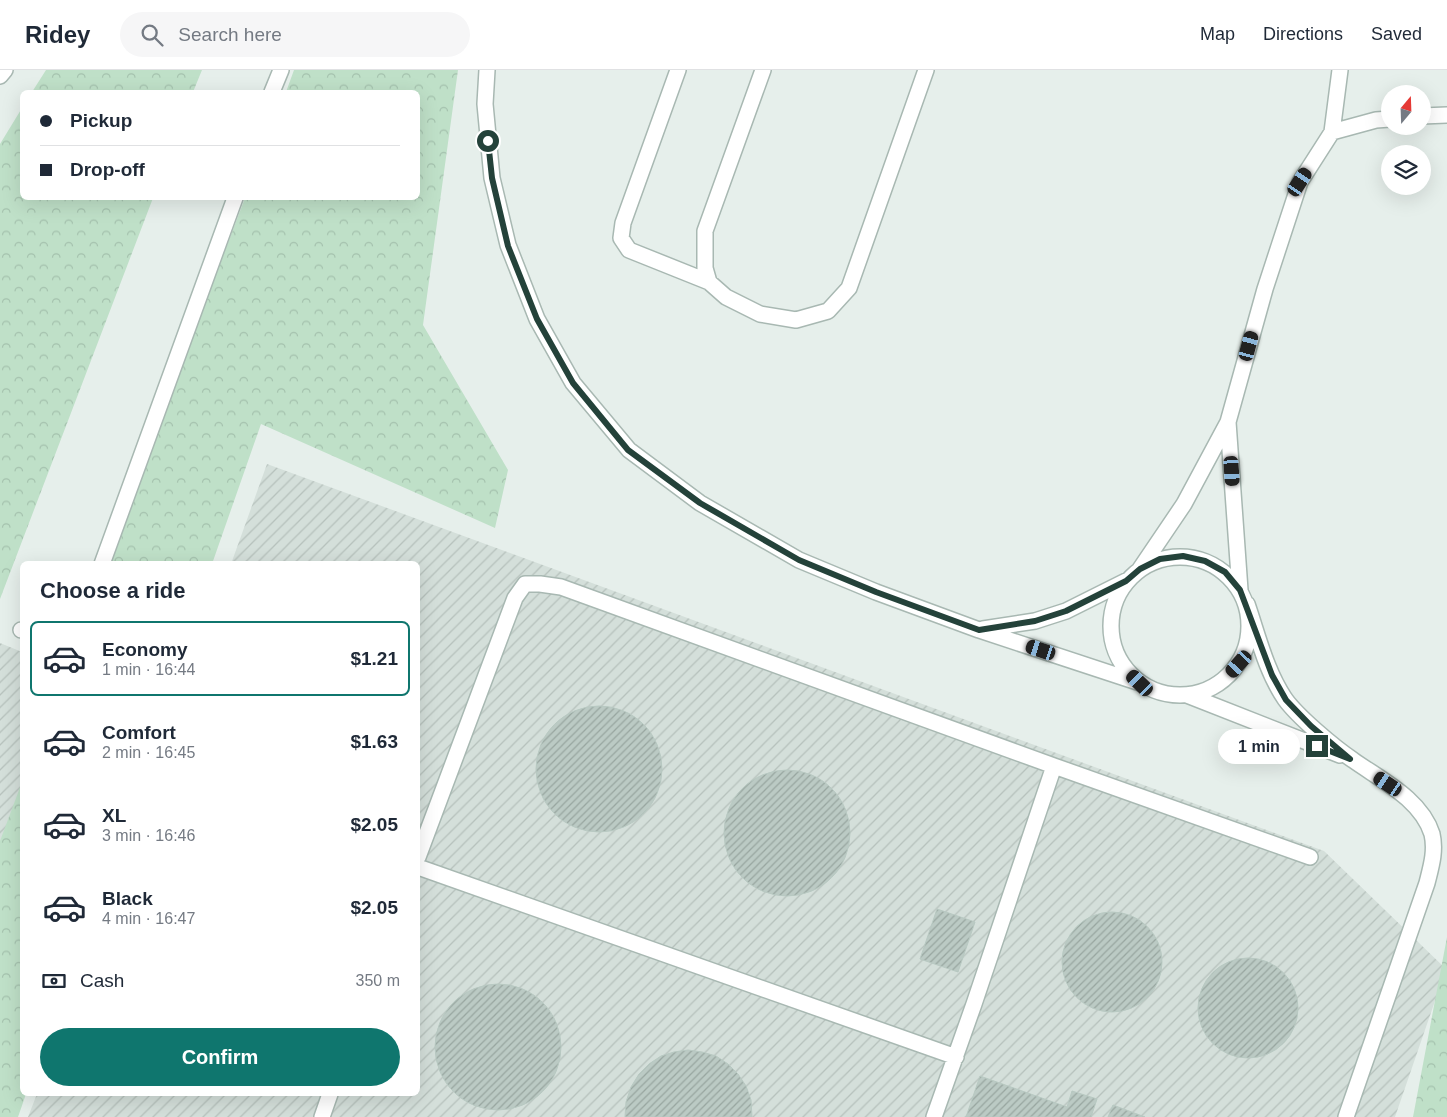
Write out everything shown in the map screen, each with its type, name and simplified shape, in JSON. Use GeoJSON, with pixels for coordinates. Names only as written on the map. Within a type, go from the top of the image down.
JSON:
{"type":"FeatureCollection","features":[{"type":"Feature","properties":{"kind":"lane"},"geometry":{"type":"LineString","coordinates":[[0,76],[5,70]]}},
{"type":"Feature","properties":{"kind":"lane"},"geometry":{"type":"LineString","coordinates":[[273,90],[281,70]]}},
{"type":"Feature","properties":{"kind":"lane"},"geometry":{"type":"LineString","coordinates":[[487,70],[485,104],[492,178],[508,246],[537,319],[573,383],[628,450],[700,503],[799,560],[876,592],[979,630],[1140,683],[1155,691],[1187,696],[1350,759]]}},
{"type":"Feature","properties":{"kind":"lane"},"geometry":{"type":"LineString","coordinates":[[678,70],[623,223],[621,238],[629,250],[709,282],[726,297],[760,314],[796,320],[828,311],[848,288],[926,70]]}},
{"type":"Feature","properties":{"kind":"lane"},"geometry":{"type":"LineString","coordinates":[[709,282],[705,268],[705,231],[763,70]]}},
{"type":"Feature","properties":{"kind":"lane"},"geometry":{"type":"LineString","coordinates":[[1140,569],[1184,504],[1228,422],[1265,289],[1300,182],[1332,132],[1340,70]]}},
{"type":"Feature","properties":{"kind":"lane"},"geometry":{"type":"LineString","coordinates":[[1431,116],[1447,115]]}},
{"type":"Feature","properties":{"kind":"lane"},"geometry":{"type":"LineString","coordinates":[[1332,132],[1381,120]]}},
{"type":"Feature","properties":{"kind":"lane"},"geometry":{"type":"LineString","coordinates":[[103,561],[233,200]]}},
{"type":"Feature","properties":{"kind":"lane"},"geometry":{"type":"LineString","coordinates":[[1228,422],[1240,590]]}},
{"type":"Feature","properties":{"kind":"lane"},"geometry":{"type":"LineString","coordinates":[[979,630],[1035,621],[1066,611],[1126,581],[1140,569],[1160,559],[1183,556],[1205,561],[1225,572],[1240,590],[1272,675],[1286,700],[1311,726],[1350,759],[1410,801],[1423,815],[1432,835],[1434,852],[1427,883],[1346,1117]]}},
{"type":"Feature","properties":{"kind":"lane"},"geometry":{"type":"LineString","coordinates":[[1126,581],[1115,601],[1110,624],[1113,646],[1124,667],[1140,683]]}},
{"type":"Feature","properties":{"kind":"lane"},"geometry":{"type":"LineString","coordinates":[[420,852],[515,598],[525,584],[540,584],[562,587],[1054,766],[1310,856]]}},
{"type":"Feature","properties":{"kind":"lane"},"geometry":{"type":"LineString","coordinates":[[1187,696],[1208,690],[1225,680],[1239,664],[1248,645],[1250,625],[1246,604]]}},
{"type":"Feature","properties":{"kind":"lane"},"geometry":{"type":"LineString","coordinates":[[934,1117],[1054,766]]}},
{"type":"Feature","properties":{"kind":"lane"},"geometry":{"type":"LineString","coordinates":[[420,868],[956,1057]]}},
{"type":"Feature","properties":{"kind":"lane"},"geometry":{"type":"LineString","coordinates":[[322,1117],[329,1096]]}},
{"type":"Feature","properties":{"kind":"shaded area"},"geometry":{"type":"Polygon","coordinates":[[[267,464],[1324,851],[1446,969],[1395,1117],[28,1117],[36,1096],[420,1096],[420,561],[232,561],[267,464]]]}},
{"type":"Feature","properties":{"kind":"shaded area"},"geometry":{"type":"Polygon","coordinates":[[[0,643],[20,651],[20,807],[0,861],[0,643]]]}},
{"type":"Feature","properties":{"kind":"green space"},"geometry":{"type":"Polygon","coordinates":[[[46,70],[202,70],[194,90],[33,90],[46,70]]]}},
{"type":"Feature","properties":{"kind":"green space"},"geometry":{"type":"Polygon","coordinates":[[[294,70],[458,70],[423,325],[508,470],[495,528],[261,424],[213,561],[107,561],[244,200],[420,200],[420,90],[287,90],[294,70]]]}},
{"type":"Feature","properties":{"kind":"green space"},"geometry":{"type":"Polygon","coordinates":[[[20,111],[20,200],[152,200],[0,599],[0,144],[20,111]]]}},
{"type":"Feature","properties":{"kind":"green space"},"geometry":{"type":"Polygon","coordinates":[[[20,787],[20,1096],[25,1096],[18,1117],[0,1117],[0,841],[20,787]]]}},
{"type":"Feature","properties":{"kind":"green space"},"geometry":{"type":"Polygon","coordinates":[[[1447,937],[1447,1117],[1413,1117],[1447,937]]]}},
{"type":"Feature","properties":{"kind":"building"},"geometry":{"type":"Polygon","coordinates":[[[599,706],[623,711],[634,716],[644,724],[652,734],[657,745],[662,769],[657,793],[652,804],[644,814],[634,822],[623,827],[599,832],[575,827],[564,822],[554,814],[546,804],[541,793],[536,769],[541,745],[546,734],[554,724],[564,716],[575,711],[599,706]]]}},
{"type":"Feature","properties":{"kind":"building"},"geometry":{"type":"Polygon","coordinates":[[[787,770],[811,775],[822,780],[832,788],[840,798],[845,809],[850,833],[845,857],[840,868],[832,878],[822,886],[811,891],[787,896],[763,891],[752,886],[742,878],[734,868],[729,857],[724,833],[729,809],[734,798],[742,788],[752,780],[763,775],[787,770]]]}},
{"type":"Feature","properties":{"kind":"building"},"geometry":{"type":"Polygon","coordinates":[[[937,909],[975,922],[958,972],[920,959],[937,909]]]}},
{"type":"Feature","properties":{"kind":"building"},"geometry":{"type":"Polygon","coordinates":[[[1112,912],[1131,916],[1147,927],[1158,943],[1162,962],[1158,981],[1147,997],[1131,1008],[1112,1012],[1093,1008],[1077,997],[1066,981],[1062,962],[1066,943],[1077,927],[1093,916],[1112,912]]]}},
{"type":"Feature","properties":{"kind":"building"},"geometry":{"type":"Polygon","coordinates":[[[1248,958],[1267,962],[1283,973],[1294,989],[1298,1008],[1294,1027],[1283,1043],[1267,1054],[1248,1058],[1229,1054],[1213,1043],[1202,1027],[1198,1008],[1202,989],[1213,973],[1229,962],[1248,958]]]}},
{"type":"Feature","properties":{"kind":"building"},"geometry":{"type":"Polygon","coordinates":[[[498,984],[522,989],[533,994],[543,1002],[551,1012],[556,1023],[561,1047],[556,1071],[551,1082],[543,1092],[533,1100],[522,1105],[498,1110],[474,1105],[463,1100],[453,1092],[445,1082],[440,1071],[435,1047],[440,1023],[445,1012],[453,1002],[463,994],[474,989],[498,984]]]}},
{"type":"Feature","properties":{"kind":"building"},"geometry":{"type":"Polygon","coordinates":[[[688,1050],[716,1056],[738,1074],[746,1086],[751,1100],[752,1117],[625,1117],[626,1102],[631,1087],[639,1074],[661,1056],[688,1050]]]}},
{"type":"Feature","properties":{"kind":"building"},"geometry":{"type":"Polygon","coordinates":[[[980,1076],[1067,1107],[1072,1091],[1097,1099],[1091,1117],[966,1117],[980,1076]]]}},
{"type":"Feature","properties":{"kind":"building"},"geometry":{"type":"Polygon","coordinates":[[[1113,1105],[1145,1117],[1108,1117],[1113,1105]]]}},
{"type":"Feature","properties":{"kind":"route"},"geometry":{"type":"LineString","coordinates":[[488,141],[492,178],[508,246],[537,319],[573,383],[628,450],[700,503],[799,560],[876,592],[979,630],[1035,621],[1066,611],[1126,581],[1140,569],[1160,559],[1183,556],[1205,561],[1225,572],[1240,590],[1272,675],[1286,700],[1311,726],[1350,759],[1317,746]]}}]}
